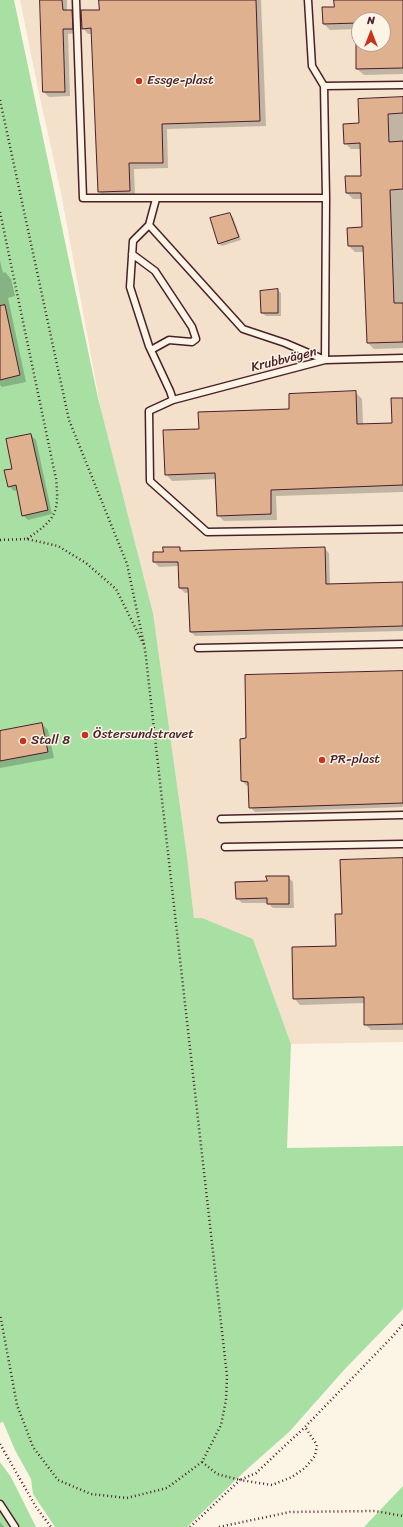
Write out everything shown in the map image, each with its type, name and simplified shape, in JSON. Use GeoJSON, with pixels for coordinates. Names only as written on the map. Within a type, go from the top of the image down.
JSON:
{"type":"FeatureCollection","features":[{"type":"Feature","properties":{"kind":"lane"},"geometry":{"type":"LineString","coordinates":[[76,0],[83,198],[326,198]]}},
{"type":"Feature","properties":{"kind":"lane"},"geometry":{"type":"LineString","coordinates":[[149,225],[243,329],[285,343],[325,360],[326,198],[324,86],[312,66],[308,0]]}},
{"type":"Feature","properties":{"kind":"lane"},"geometry":{"type":"LineString","coordinates":[[324,86],[403,85]]}},
{"type":"Feature","properties":{"kind":"lane"},"geometry":{"type":"LineString","coordinates":[[156,199],[149,225],[133,241],[130,287],[151,350],[173,400]]}},
{"type":"Feature","properties":{"kind":"lane"},"geometry":{"type":"LineString","coordinates":[[132,254],[155,271],[192,327],[196,339],[192,342],[169,340],[151,350]]}},
{"type":"Feature","properties":{"kind":"lane","name":"Krubbvägen"},"geometry":{"type":"LineString","coordinates":[[403,358],[325,360],[173,400],[149,411],[150,481],[207,532],[403,528]]}},
{"type":"Feature","properties":{"kind":"lane"},"geometry":{"type":"LineString","coordinates":[[198,648],[403,644]]}},
{"type":"Feature","properties":{"kind":"lane"},"geometry":{"type":"LineString","coordinates":[[221,819],[403,815]]}},
{"type":"Feature","properties":{"kind":"lane"},"geometry":{"type":"LineString","coordinates":[[225,847],[403,844]]}},
{"type":"Feature","properties":{"kind":"lane"},"geometry":{"type":"LineString","coordinates":[[0,1504],[15,1527]]}},
{"type":"Feature","properties":{"kind":"path"},"geometry":{"type":"LineString","coordinates":[[0,100],[69,420],[127,564],[146,649],[227,1376],[226,1400],[221,1425],[202,1462],[167,1488],[127,1498],[91,1494],[58,1480],[33,1447],[17,1405],[0,1314]]}},
{"type":"Feature","properties":{"kind":"path"},"geometry":{"type":"LineString","coordinates":[[0,212],[55,472],[58,497],[55,513],[47,525],[27,539]]}},
{"type":"Feature","properties":{"kind":"path"},"geometry":{"type":"LineString","coordinates":[[0,540],[27,539],[58,546],[86,563],[116,589],[146,649]]}},
{"type":"Feature","properties":{"kind":"path"},"geometry":{"type":"LineString","coordinates":[[190,1527],[240,1480],[256,1472],[305,1428],[403,1324]]}},
{"type":"Feature","properties":{"kind":"path"},"geometry":{"type":"LineString","coordinates":[[202,1462],[217,1474],[240,1480],[272,1485],[292,1477],[305,1468],[315,1456],[317,1445],[305,1428]]}},
{"type":"Feature","properties":{"kind":"path"},"geometry":{"type":"LineString","coordinates":[[0,1444],[36,1507],[51,1527]]}},
{"type":"Feature","properties":{"kind":"path"},"geometry":{"type":"LineString","coordinates":[[219,1527],[290,1512],[375,1511],[403,1516]]}},
{"type":"Feature","properties":{"kind":"shaded area"},"geometry":{"type":"Polygon","coordinates":[[[20,0],[403,0],[403,1042],[291,1044],[253,939],[194,918],[187,856],[153,613],[101,410],[61,193],[20,0]]]}},
{"type":"Feature","properties":{"kind":"green space","name":"Östersundstravet"},"geometry":{"type":"Polygon","coordinates":[[[0,0],[14,0],[98,398],[153,613],[187,856],[194,918],[202,918],[253,939],[291,1044],[287,1148],[403,1146],[403,1309],[344,1370],[289,1432],[245,1471],[187,1527],[55,1527],[33,1494],[31,1479],[15,1450],[3,1422],[0,1423],[0,0]]]}},
{"type":"Feature","properties":{"kind":"green space"},"geometry":{"type":"Polygon","coordinates":[[[0,1462],[11,1477],[36,1527],[0,1527],[0,1462]]]}},
{"type":"Feature","properties":{"kind":"green space"},"geometry":{"type":"Polygon","coordinates":[[[403,1486],[403,1527],[364,1527],[403,1486]]]}},
{"type":"Feature","properties":{"kind":"building"},"geometry":{"type":"Polygon","coordinates":[[[40,0],[62,0],[63,10],[72,10],[73,29],[63,29],[65,92],[43,92],[40,0]]]}},
{"type":"Feature","properties":{"kind":"building"},"geometry":{"type":"Polygon","coordinates":[[[99,0],[256,0],[260,121],[162,124],[163,163],[129,163],[130,191],[98,192],[91,28],[82,29],[81,10],[99,10],[99,0]]]}},
{"type":"Feature","properties":{"kind":"building"},"geometry":{"type":"Polygon","coordinates":[[[334,0],[403,0],[403,68],[356,69],[356,52],[391,52],[391,12],[351,12],[351,23],[323,24],[322,7],[334,7],[334,0]]]}},
{"type":"Feature","properties":{"kind":"building"},"geometry":{"type":"Polygon","coordinates":[[[403,97],[403,113],[388,114],[389,142],[403,141],[403,189],[390,190],[394,303],[403,303],[403,342],[367,343],[363,246],[348,246],[347,228],[362,227],[361,193],[346,193],[345,176],[361,176],[360,143],[344,144],[343,124],[359,123],[358,99],[403,97]]]}},
{"type":"Feature","properties":{"kind":"building"},"geometry":{"type":"Polygon","coordinates":[[[230,213],[239,237],[218,244],[210,218],[230,213]]]}},
{"type":"Feature","properties":{"kind":"building"},"geometry":{"type":"Polygon","coordinates":[[[278,289],[278,313],[261,313],[260,291],[278,289]]]}},
{"type":"Feature","properties":{"kind":"building"},"geometry":{"type":"Polygon","coordinates":[[[5,305],[20,375],[0,380],[0,306],[5,305]]]}},
{"type":"Feature","properties":{"kind":"building"},"geometry":{"type":"Polygon","coordinates":[[[356,391],[357,424],[392,423],[391,398],[403,398],[403,485],[271,490],[271,514],[217,516],[215,473],[165,475],[163,430],[199,429],[198,412],[289,409],[289,394],[356,391]]]}},
{"type":"Feature","properties":{"kind":"building"},"geometry":{"type":"Polygon","coordinates":[[[31,434],[48,510],[22,516],[16,485],[8,487],[4,470],[12,469],[6,439],[31,434]]]}},
{"type":"Feature","properties":{"kind":"building"},"geometry":{"type":"Polygon","coordinates":[[[163,547],[180,547],[180,551],[325,547],[326,584],[403,582],[403,626],[190,632],[188,588],[179,588],[178,562],[153,562],[153,552],[163,552],[163,547]]]}},
{"type":"Feature","properties":{"kind":"building","name":"PR-plast"},"geometry":{"type":"Polygon","coordinates":[[[403,671],[403,803],[249,808],[248,782],[241,781],[240,739],[246,738],[245,675],[403,671]]]}},
{"type":"Feature","properties":{"kind":"building","name":"Stall 8"},"geometry":{"type":"Polygon","coordinates":[[[42,723],[48,752],[0,761],[0,731],[42,723]]]}},
{"type":"Feature","properties":{"kind":"building"},"geometry":{"type":"Polygon","coordinates":[[[403,858],[403,1024],[364,1025],[364,997],[293,999],[292,947],[336,946],[335,914],[342,914],[340,860],[403,858]]]}},
{"type":"Feature","properties":{"kind":"building"},"geometry":{"type":"Polygon","coordinates":[[[266,876],[289,876],[289,904],[267,904],[267,898],[236,899],[235,882],[267,881],[266,876]]]}},
{"type":"Feature","properties":{"kind":"place","name":"Essge-plast"},"geometry":{"type":"Point","coordinates":[139,81]}},
{"type":"Feature","properties":{"kind":"place","name":"Östersundstravet"},"geometry":{"type":"Point","coordinates":[85,735]}},
{"type":"Feature","properties":{"kind":"place","name":"Stall 8"},"geometry":{"type":"Point","coordinates":[23,741]}},
{"type":"Feature","properties":{"kind":"place","name":"PR-plast"},"geometry":{"type":"Point","coordinates":[322,760]}}]}
